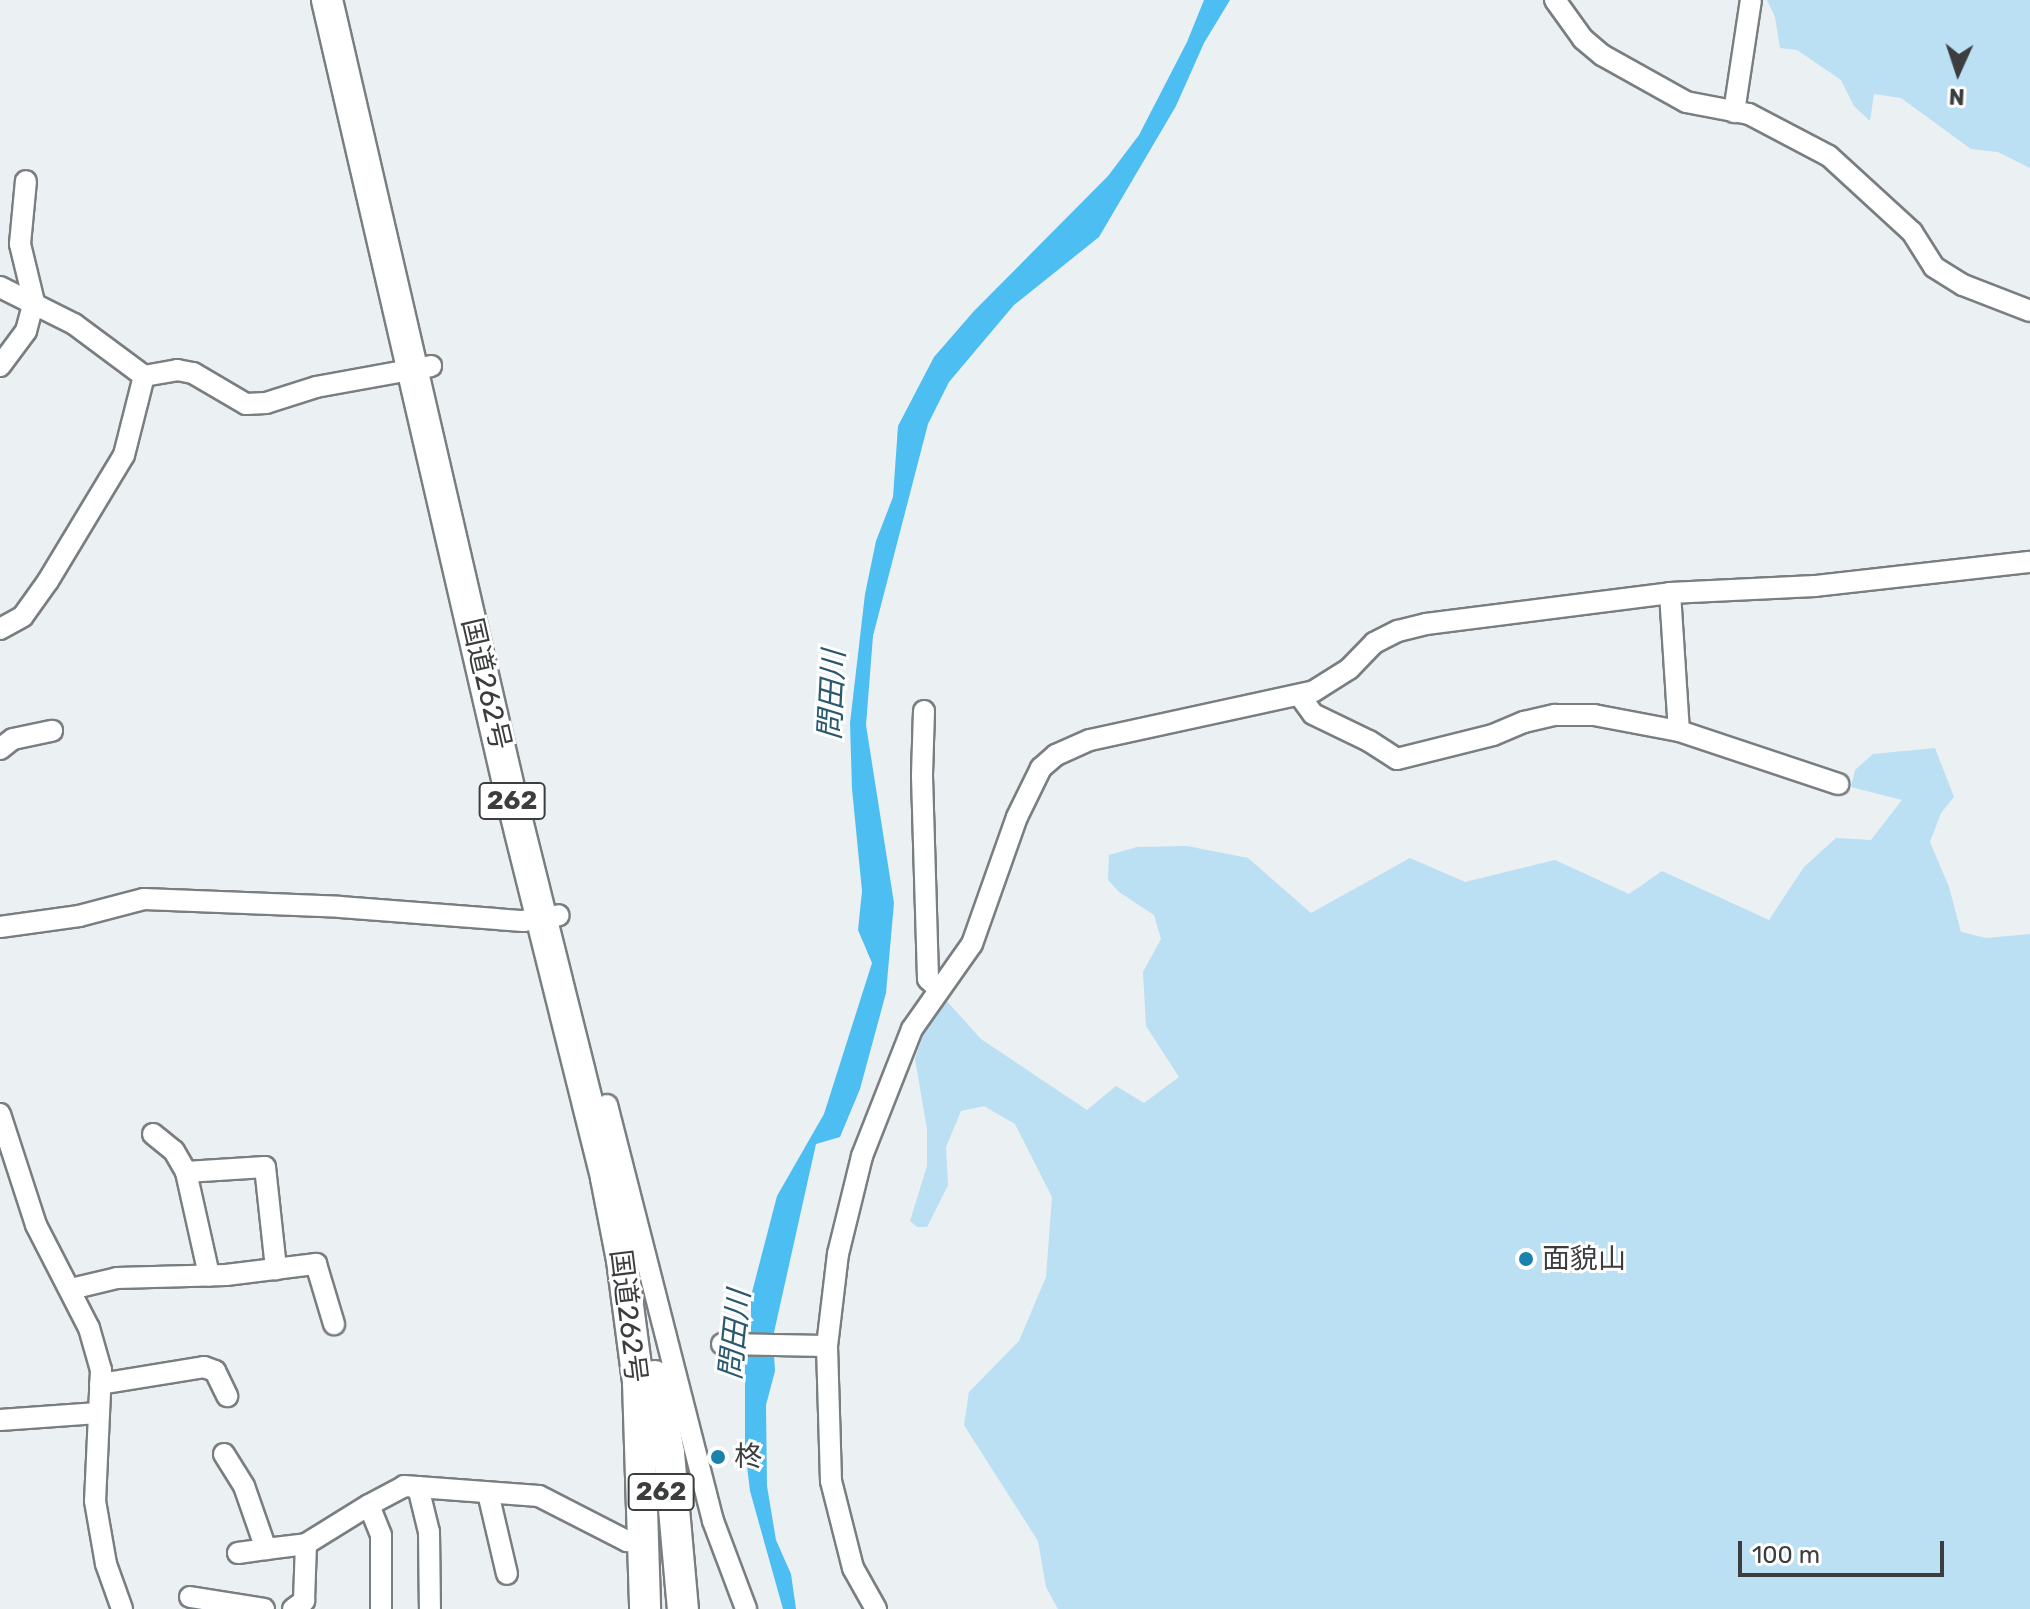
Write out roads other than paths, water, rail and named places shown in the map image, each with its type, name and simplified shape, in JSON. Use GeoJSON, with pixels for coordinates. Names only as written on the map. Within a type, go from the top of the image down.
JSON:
{"type":"FeatureCollection","features":[{"type":"Feature","properties":{"kind":"highway","name":"国道262号"},"geometry":{"type":"LineString","coordinates":[[327,0],[423,368]]}},
{"type":"Feature","properties":{"kind":"highway","name":"国道262号"},"geometry":{"type":"LineString","coordinates":[[348,0],[423,368],[550,916],[622,1260],[638,1382],[646,1540],[645,1609]]}},
{"type":"Feature","properties":{"kind":"highway","name":"国道262号"},"geometry":{"type":"LineString","coordinates":[[550,916],[607,1105],[635,1236],[655,1376],[663,1609]]}},
{"type":"Feature","properties":{"kind":"highway"},"geometry":{"type":"LineString","coordinates":[[655,1376],[669,1453],[683,1609]]}},
{"type":"Feature","properties":{"kind":"street"},"geometry":{"type":"LineString","coordinates":[[1555,0],[1583,39],[1602,55],[1686,102],[1763,120],[1791,139],[1829,156],[1912,232],[1934,267],[1963,285],[2030,311]]}},
{"type":"Feature","properties":{"kind":"street"},"geometry":{"type":"LineString","coordinates":[[1734,112],[1751,0]]}},
{"type":"Feature","properties":{"kind":"street"},"geometry":{"type":"LineString","coordinates":[[0,366],[26,331],[34,302],[20,244],[26,181]]}},
{"type":"Feature","properties":{"kind":"street"},"geometry":{"type":"LineString","coordinates":[[0,287],[74,324],[144,376],[177,370],[193,373],[227,396],[256,404],[360,378],[423,368]]}},
{"type":"Feature","properties":{"kind":"street"},"geometry":{"type":"LineString","coordinates":[[0,629],[23,616],[31,605],[64,557],[124,455],[144,376]]}},
{"type":"Feature","properties":{"kind":"street"},"geometry":{"type":"LineString","coordinates":[[876,1609],[853,1568],[834,1500],[824,1346],[838,1254],[862,1156],[912,1029],[938,988],[972,944],[1027,791],[1041,768],[1056,755],[1090,740],[1300,696],[1329,684],[1374,643],[1398,631],[1441,622],[1670,593],[1815,586],[2030,562]]}},
{"type":"Feature","properties":{"kind":"street"},"geometry":{"type":"LineString","coordinates":[[1670,593],[1679,731]]}},
{"type":"Feature","properties":{"kind":"street"},"geometry":{"type":"LineString","coordinates":[[1300,696],[1313,714],[1397,759],[1555,715],[1594,715],[1679,731],[1838,784]]}},
{"type":"Feature","properties":{"kind":"street"},"geometry":{"type":"LineString","coordinates":[[924,711],[922,776],[928,979],[938,988]]}},
{"type":"Feature","properties":{"kind":"street"},"geometry":{"type":"LineString","coordinates":[[0,749],[13,739],[52,731]]}},
{"type":"Feature","properties":{"kind":"street"},"geometry":{"type":"LineString","coordinates":[[0,927],[79,916],[144,899],[340,907],[523,921],[550,916]]}},
{"type":"Feature","properties":{"kind":"street"},"geometry":{"type":"LineString","coordinates":[[607,1105],[713,1521],[746,1609]]}},
{"type":"Feature","properties":{"kind":"street"},"geometry":{"type":"LineString","coordinates":[[0,1114],[4,1144],[43,1241],[89,1328],[101,1370],[95,1501],[106,1564],[122,1609]]}},
{"type":"Feature","properties":{"kind":"street"},"geometry":{"type":"LineString","coordinates":[[153,1134],[174,1151],[186,1172],[209,1275]]}},
{"type":"Feature","properties":{"kind":"street"},"geometry":{"type":"LineString","coordinates":[[186,1172],[265,1167],[276,1269]]}},
{"type":"Feature","properties":{"kind":"street"},"geometry":{"type":"LineString","coordinates":[[71,1289],[117,1278],[209,1275],[316,1264],[334,1324]]}},
{"type":"Feature","properties":{"kind":"street"},"geometry":{"type":"LineString","coordinates":[[726,1345],[824,1346]]}},
{"type":"Feature","properties":{"kind":"street"},"geometry":{"type":"LineString","coordinates":[[100,1384],[204,1367],[215,1371],[227,1396]]}},
{"type":"Feature","properties":{"kind":"street"},"geometry":{"type":"LineString","coordinates":[[0,1420],[98,1413]]}},
{"type":"Feature","properties":{"kind":"street"},"geometry":{"type":"LineString","coordinates":[[224,1454],[244,1486],[266,1549]]}},
{"type":"Feature","properties":{"kind":"street"},"geometry":{"type":"LineString","coordinates":[[238,1553],[306,1544],[394,1489],[418,1487],[539,1496],[627,1541],[646,1540]]}},
{"type":"Feature","properties":{"kind":"street"},"geometry":{"type":"LineString","coordinates":[[418,1487],[429,1532],[430,1609]]}},
{"type":"Feature","properties":{"kind":"street"},"geometry":{"type":"LineString","coordinates":[[488,1493],[507,1574]]}},
{"type":"Feature","properties":{"kind":"street"},"geometry":{"type":"LineString","coordinates":[[369,1505],[381,1535],[381,1609]]}},
{"type":"Feature","properties":{"kind":"street"},"geometry":{"type":"LineString","coordinates":[[293,1609],[304,1601],[306,1544]]}},
{"type":"Feature","properties":{"kind":"street"},"geometry":{"type":"LineString","coordinates":[[190,1597],[264,1609]]}},
{"type":"Feature","properties":{"kind":"water"},"geometry":{"type":"Polygon","coordinates":[[[1204,0],[1230,0],[1204,43],[1176,106],[1099,237],[1014,305],[949,382],[928,424],[873,636],[866,725],[894,903],[886,993],[860,1089],[840,1137],[816,1144],[773,1337],[775,1371],[766,1405],[767,1486],[776,1540],[791,1574],[796,1609],[783,1609],[750,1491],[745,1449],[745,1353],[751,1338],[751,1296],[777,1196],[824,1114],[872,963],[858,930],[862,891],[852,789],[850,723],[865,594],[876,541],[893,497],[898,426],[934,357],[974,311],[1108,176],[1139,135],[1187,42],[1204,0]]]}},
{"type":"Feature","properties":{"kind":"place","name":"面貌山"},"geometry":{"type":"Point","coordinates":[1526,1259]}},
{"type":"Feature","properties":{"kind":"place","name":"柊"},"geometry":{"type":"Point","coordinates":[718,1457]}},
{"type":"Feature","properties":{"kind":"water label","name":"問田川"},"geometry":{"type":"Point","coordinates":[832,695]}},
{"type":"Feature","properties":{"kind":"water label","name":"問田川"},"geometry":{"type":"Point","coordinates":[735,1335]}}]}
